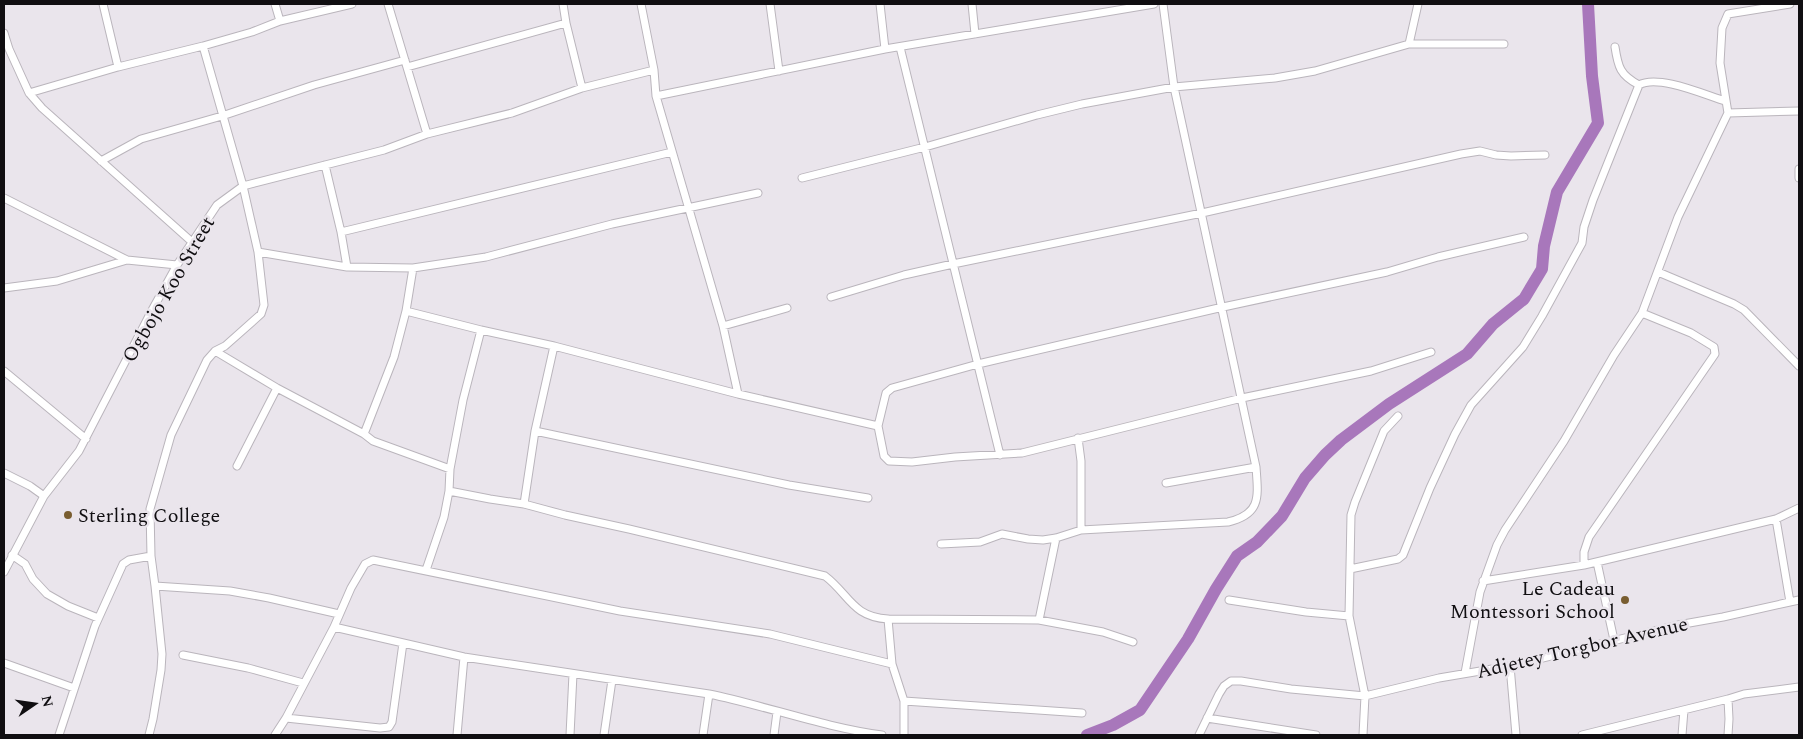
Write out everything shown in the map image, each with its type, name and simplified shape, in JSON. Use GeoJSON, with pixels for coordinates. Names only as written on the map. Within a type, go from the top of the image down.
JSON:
{"type":"FeatureCollection","features":[{"type":"Feature","properties":{"kind":"street"},"geometry":{"type":"LineString","coordinates":[[102,4],[118,68]]}},
{"type":"Feature","properties":{"kind":"street"},"geometry":{"type":"LineString","coordinates":[[275,4],[280,21]]}},
{"type":"Feature","properties":{"kind":"street"},"geometry":{"type":"LineString","coordinates":[[29,93],[252,32],[280,21],[350,4]]}},
{"type":"Feature","properties":{"kind":"street"},"geometry":{"type":"LineString","coordinates":[[388,4],[426,134]]}},
{"type":"Feature","properties":{"kind":"street"},"geometry":{"type":"LineString","coordinates":[[563,4],[582,88]]}},
{"type":"Feature","properties":{"kind":"street"},"geometry":{"type":"LineString","coordinates":[[641,4],[654,70],[656,96],[722,326],[738,394]]}},
{"type":"Feature","properties":{"kind":"street"},"geometry":{"type":"LineString","coordinates":[[770,4],[779,71]]}},
{"type":"Feature","properties":{"kind":"street"},"geometry":{"type":"LineString","coordinates":[[880,4],[885,49]]}},
{"type":"Feature","properties":{"kind":"street"},"geometry":{"type":"LineString","coordinates":[[972,4],[976,34]]}},
{"type":"Feature","properties":{"kind":"street"},"geometry":{"type":"LineString","coordinates":[[656,96],[885,49],[1154,4]]}},
{"type":"Feature","properties":{"kind":"street"},"geometry":{"type":"LineString","coordinates":[[941,544],[980,542],[1002,534],[1028,539],[1056,538],[1081,530],[1209,523],[1242,519],[1250,513],[1256,502],[1258,495],[1256,467],[1174,87],[1163,4]]}},
{"type":"Feature","properties":{"kind":"street"},"geometry":{"type":"LineString","coordinates":[[1409,44],[1418,4]]}},
{"type":"Feature","properties":{"kind":"street"},"geometry":{"type":"LineString","coordinates":[[1465,673],[1480,592],[1505,530],[1564,441],[1614,355],[1642,313],[1678,217],[1728,113],[1720,63],[1722,28],[1728,14],[1790,4]]}},
{"type":"Feature","properties":{"kind":"street"},"geometry":{"type":"LineString","coordinates":[[101,161],[140,139],[222,116],[314,86],[566,24]]}},
{"type":"Feature","properties":{"kind":"street"},"geometry":{"type":"LineString","coordinates":[[4,32],[9,49],[29,93],[42,108],[192,242]]}},
{"type":"Feature","properties":{"kind":"street"},"geometry":{"type":"LineString","coordinates":[[802,178],[925,148],[1037,115],[1174,87],[1275,78],[1315,71],[1409,44],[1504,44]]}},
{"type":"Feature","properties":{"kind":"street"},"geometry":{"type":"LineString","coordinates":[[149,735],[154,719],[162,670],[151,556],[150,509],[171,435],[207,360],[264,310],[258,252],[243,186],[203,46]]}},
{"type":"Feature","properties":{"kind":"street"},"geometry":{"type":"LineString","coordinates":[[900,47],[1000,456]]}},
{"type":"Feature","properties":{"kind":"street"},"geometry":{"type":"LineString","coordinates":[[1615,47],[1621,71],[1625,77],[1639,85]]}},
{"type":"Feature","properties":{"kind":"street"},"geometry":{"type":"LineString","coordinates":[[243,186],[384,150],[426,134],[512,113],[582,88],[654,70]]}},
{"type":"Feature","properties":{"kind":"street"},"geometry":{"type":"LineString","coordinates":[[1350,569],[1398,559],[1403,555],[1430,488],[1455,434],[1471,405],[1523,347],[1582,244],[1584,227],[1593,200],[1639,85],[1649,81],[1664,82],[1725,101]]}},
{"type":"Feature","properties":{"kind":"street"},"geometry":{"type":"LineString","coordinates":[[1728,113],[1799,111]]}},
{"type":"Feature","properties":{"kind":"street"},"geometry":{"type":"LineString","coordinates":[[831,297],[904,275],[1202,213],[1480,151],[1511,156],[1545,155]]}},
{"type":"Feature","properties":{"kind":"street"},"geometry":{"type":"LineString","coordinates":[[341,232],[672,152]]}},
{"type":"Feature","properties":{"kind":"street"},"geometry":{"type":"LineString","coordinates":[[325,165],[341,232],[347,268]]}},
{"type":"Feature","properties":{"kind":"street"},"geometry":{"type":"LineString","coordinates":[[1799,169],[1799,178]]}},
{"type":"Feature","properties":{"kind":"street","name":"Ogbojo Koo Street"},"geometry":{"type":"LineString","coordinates":[[4,572],[8,559],[44,496],[75,458],[86,439],[177,265],[217,204],[243,186]]}},
{"type":"Feature","properties":{"kind":"street"},"geometry":{"type":"LineString","coordinates":[[258,252],[347,268],[413,268],[486,257],[612,224],[758,193]]}},
{"type":"Feature","properties":{"kind":"street"},"geometry":{"type":"LineString","coordinates":[[4,198],[127,260],[177,265]]}},
{"type":"Feature","properties":{"kind":"street"},"geometry":{"type":"LineString","coordinates":[[1431,352],[1371,371],[1242,398],[1035,450],[1000,456],[955,457],[924,462],[889,461],[884,456],[878,426],[886,393],[889,389],[978,364],[1223,307],[1387,272],[1524,238]]}},
{"type":"Feature","properties":{"kind":"street"},"geometry":{"type":"LineString","coordinates":[[4,288],[57,281],[127,260]]}},
{"type":"Feature","properties":{"kind":"street"},"geometry":{"type":"LineString","coordinates":[[364,434],[394,357],[406,312],[413,268]]}},
{"type":"Feature","properties":{"kind":"street"},"geometry":{"type":"LineString","coordinates":[[1658,272],[1744,310],[1799,366]]}},
{"type":"Feature","properties":{"kind":"street"},"geometry":{"type":"LineString","coordinates":[[722,326],[787,308]]}},
{"type":"Feature","properties":{"kind":"street"},"geometry":{"type":"LineString","coordinates":[[406,312],[554,346],[738,394],[878,426]]}},
{"type":"Feature","properties":{"kind":"street"},"geometry":{"type":"LineString","coordinates":[[1584,565],[1584,552],[1589,537],[1715,354],[1714,347],[1691,333],[1642,313]]}},
{"type":"Feature","properties":{"kind":"street"},"geometry":{"type":"LineString","coordinates":[[426,570],[444,517],[449,491],[450,469],[463,400],[481,330]]}},
{"type":"Feature","properties":{"kind":"street"},"geometry":{"type":"LineString","coordinates":[[524,504],[535,431],[554,346]]}},
{"type":"Feature","properties":{"kind":"street"},"geometry":{"type":"LineString","coordinates":[[215,351],[277,388],[381,444],[450,469]]}},
{"type":"Feature","properties":{"kind":"street"},"geometry":{"type":"LineString","coordinates":[[4,371],[86,439]]}},
{"type":"Feature","properties":{"kind":"street"},"geometry":{"type":"LineString","coordinates":[[237,466],[277,388]]}},
{"type":"Feature","properties":{"kind":"street"},"geometry":{"type":"LineString","coordinates":[[1362,735],[1365,696],[1349,616],[1351,515],[1384,432],[1398,416]]}},
{"type":"Feature","properties":{"kind":"street"},"geometry":{"type":"LineString","coordinates":[[535,431],[789,485],[868,498]]}},
{"type":"Feature","properties":{"kind":"street"},"geometry":{"type":"LineString","coordinates":[[1078,438],[1082,470],[1081,530]]}},
{"type":"Feature","properties":{"kind":"street"},"geometry":{"type":"LineString","coordinates":[[1166,482],[1256,467]]}},
{"type":"Feature","properties":{"kind":"street"},"geometry":{"type":"LineString","coordinates":[[4,473],[30,486],[44,496]]}},
{"type":"Feature","properties":{"kind":"street"},"geometry":{"type":"LineString","coordinates":[[449,491],[490,500],[524,504],[565,516],[629,528],[825,576],[833,582],[846,599],[867,615],[878,619],[1039,620],[1103,632],[1134,642]]}},
{"type":"Feature","properties":{"kind":"street"},"geometry":{"type":"LineString","coordinates":[[1484,581],[1597,562],[1776,519],[1799,508]]}},
{"type":"Feature","properties":{"kind":"street"},"geometry":{"type":"LineString","coordinates":[[1776,519],[1790,602]]}},
{"type":"Feature","properties":{"kind":"street"},"geometry":{"type":"LineString","coordinates":[[1039,620],[1056,538]]}},
{"type":"Feature","properties":{"kind":"street"},"geometry":{"type":"LineString","coordinates":[[59,735],[98,618],[125,562],[151,556]]}},
{"type":"Feature","properties":{"kind":"street"},"geometry":{"type":"LineString","coordinates":[[8,559],[25,564],[33,579],[47,594],[68,606],[98,618]]}},
{"type":"Feature","properties":{"kind":"street"},"geometry":{"type":"LineString","coordinates":[[275,735],[286,718],[334,627],[351,588],[365,564],[373,560],[620,611],[770,634],[892,664]]}},
{"type":"Feature","properties":{"kind":"street"},"geometry":{"type":"LineString","coordinates":[[1597,562],[1614,640]]}},
{"type":"Feature","properties":{"kind":"street"},"geometry":{"type":"LineString","coordinates":[[155,586],[259,596],[339,614]]}},
{"type":"Feature","properties":{"kind":"street"},"geometry":{"type":"LineString","coordinates":[[1229,600],[1306,612],[1349,616]]}},
{"type":"Feature","properties":{"kind":"street","name":"Adjetey Torgbor Avenue"},"geometry":{"type":"LineString","coordinates":[[1207,718],[1224,686],[1231,681],[1365,696],[1465,673],[1510,666],[1678,624],[1723,617],[1799,600]]}},
{"type":"Feature","properties":{"kind":"street"},"geometry":{"type":"LineString","coordinates":[[888,619],[892,664],[904,701],[904,735]]}},
{"type":"Feature","properties":{"kind":"street"},"geometry":{"type":"LineString","coordinates":[[334,627],[464,657],[710,694],[750,703],[844,732],[882,735]]}},
{"type":"Feature","properties":{"kind":"street"},"geometry":{"type":"LineString","coordinates":[[286,718],[380,728],[389,727],[392,722],[402,643]]}},
{"type":"Feature","properties":{"kind":"street"},"geometry":{"type":"LineString","coordinates":[[182,655],[248,668],[303,683]]}},
{"type":"Feature","properties":{"kind":"street"},"geometry":{"type":"LineString","coordinates":[[457,735],[464,657]]}},
{"type":"Feature","properties":{"kind":"street"},"geometry":{"type":"LineString","coordinates":[[4,663],[74,688]]}},
{"type":"Feature","properties":{"kind":"street"},"geometry":{"type":"LineString","coordinates":[[1510,666],[1516,735]]}},
{"type":"Feature","properties":{"kind":"street"},"geometry":{"type":"LineString","coordinates":[[570,735],[573,674]]}},
{"type":"Feature","properties":{"kind":"street"},"geometry":{"type":"LineString","coordinates":[[604,735],[612,680]]}},
{"type":"Feature","properties":{"kind":"street"},"geometry":{"type":"LineString","coordinates":[[1582,735],[1744,694],[1799,687]]}},
{"type":"Feature","properties":{"kind":"street"},"geometry":{"type":"LineString","coordinates":[[703,735],[710,694]]}},
{"type":"Feature","properties":{"kind":"street"},"geometry":{"type":"LineString","coordinates":[[1728,699],[1730,719],[1728,735]]}},
{"type":"Feature","properties":{"kind":"street"},"geometry":{"type":"LineString","coordinates":[[904,701],[1082,712]]}},
{"type":"Feature","properties":{"kind":"street"},"geometry":{"type":"LineString","coordinates":[[1682,735],[1684,710]]}},
{"type":"Feature","properties":{"kind":"street"},"geometry":{"type":"LineString","coordinates":[[774,735],[777,712]]}},
{"type":"Feature","properties":{"kind":"street"},"geometry":{"type":"LineString","coordinates":[[1199,735],[1207,718],[1316,735]]}},
{"type":"Feature","properties":{"kind":"waterway"},"geometry":{"type":"LineString","coordinates":[[1087,735],[1113,725],[1140,710],[1188,639],[1237,556],[1257,542],[1282,516],[1305,478],[1325,455],[1341,440],[1389,404],[1467,354],[1493,324],[1524,299],[1542,269],[1544,246],[1557,192],[1598,123],[1592,76],[1588,4]]}},
{"type":"Feature","properties":{"kind":"place","name":"Sterling College"},"geometry":{"type":"Point","coordinates":[68,515]}},
{"type":"Feature","properties":{"kind":"place","name":"Le Cadeau Montessori School"},"geometry":{"type":"Point","coordinates":[1625,600]}}]}
